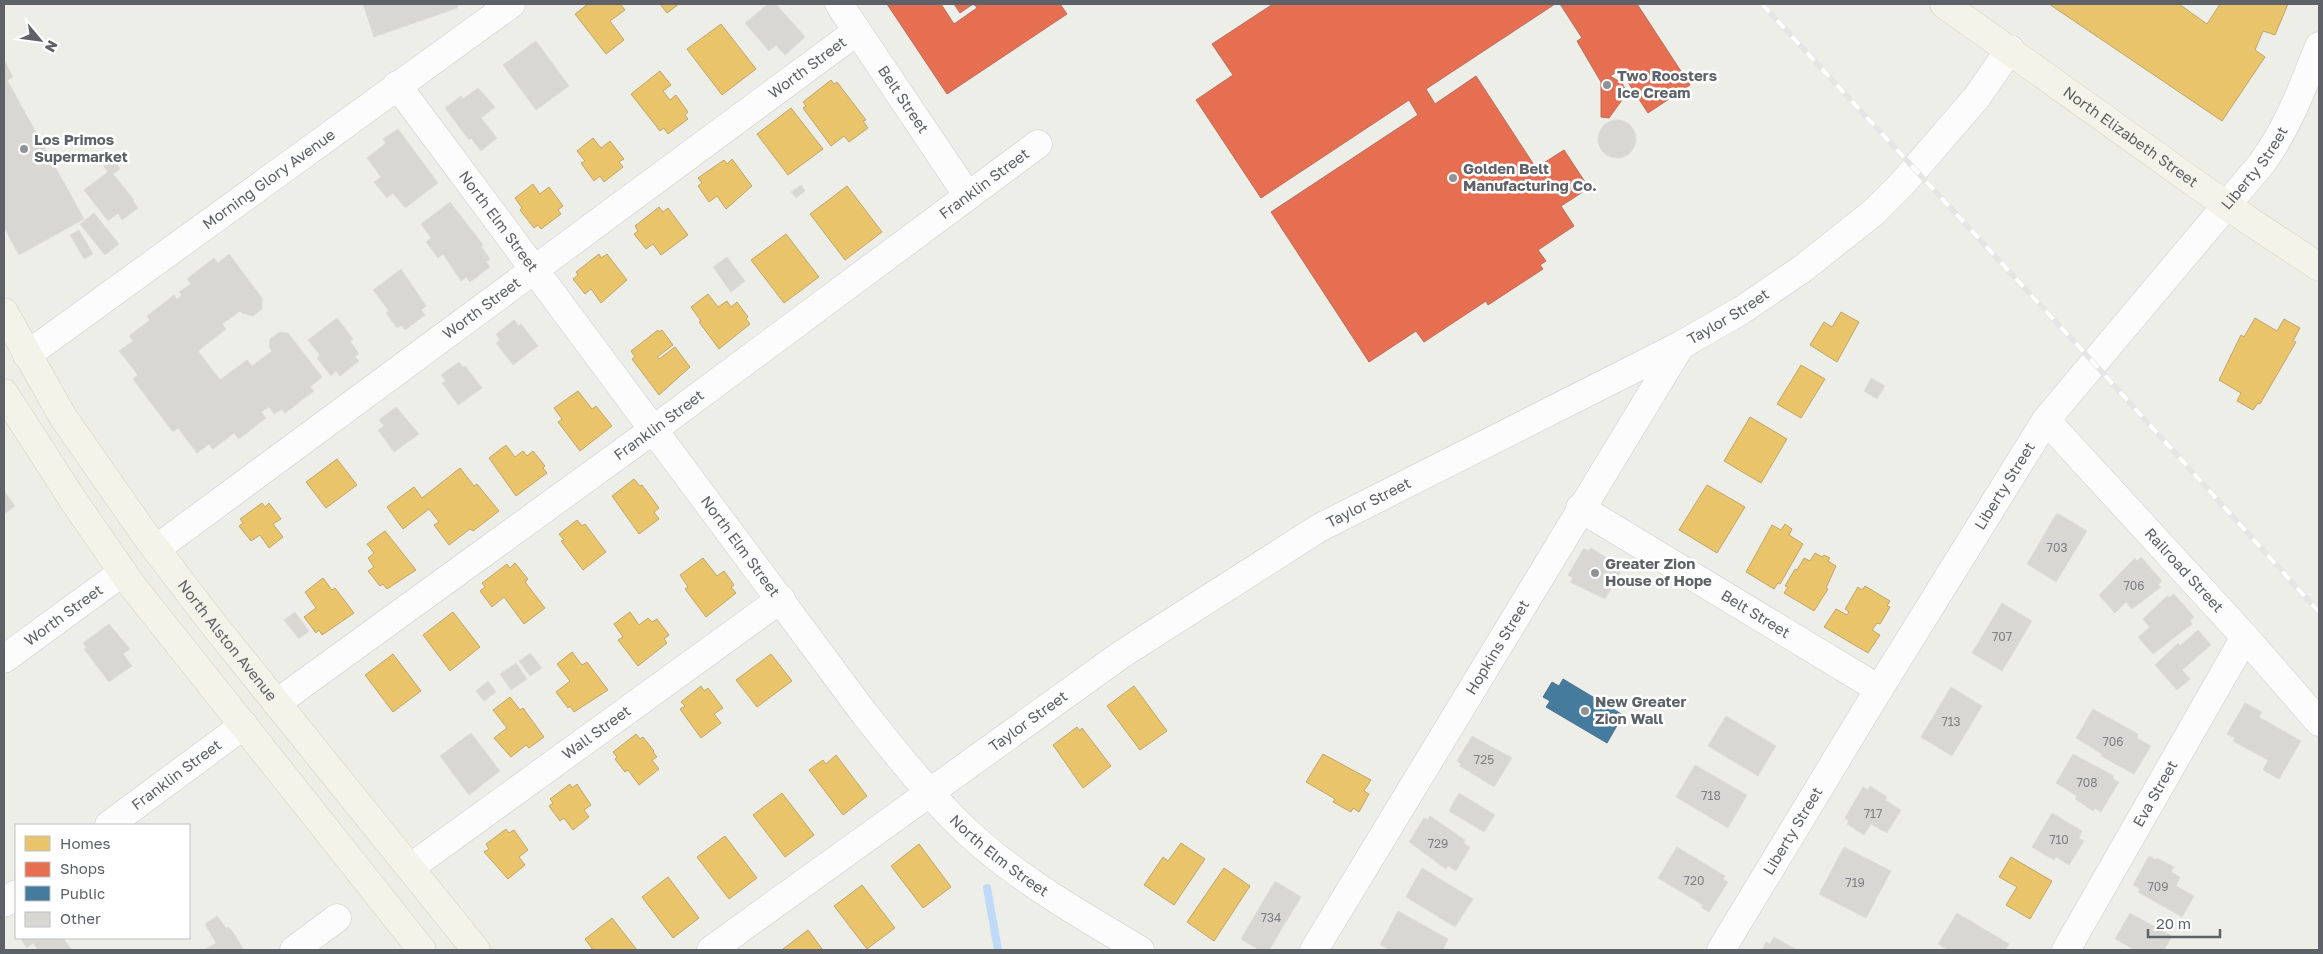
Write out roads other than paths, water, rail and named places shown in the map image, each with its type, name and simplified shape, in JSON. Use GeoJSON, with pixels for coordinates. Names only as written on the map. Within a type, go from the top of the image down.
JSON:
{"type":"FeatureCollection","features":[{"type":"Feature","properties":{"kind":"main road","name":"North Elizabeth Street"},"geometry":{"type":"LineString","coordinates":[[1944,4],[2010,49],[2227,206],[2319,267]]}},
{"type":"Feature","properties":{"kind":"main road","name":"North Alston Avenue"},"geometry":{"type":"LineString","coordinates":[[4,312],[27,355],[84,448],[156,549],[476,950]]}},
{"type":"Feature","properties":{"kind":"main road"},"geometry":{"type":"LineString","coordinates":[[4,393],[75,503],[123,572],[422,950]]}},
{"type":"Feature","properties":{"kind":"street","name":"Belt Street"},"geometry":{"type":"LineString","coordinates":[[839,4],[856,32],[968,196]]}},
{"type":"Feature","properties":{"kind":"street","name":"Morning Glory Avenue"},"geometry":{"type":"LineString","coordinates":[[27,355],[397,85],[498,8]]}},
{"type":"Feature","properties":{"kind":"street","name":"Worth Street"},"geometry":{"type":"LineString","coordinates":[[156,549],[856,32]]}},
{"type":"Feature","properties":{"kind":"street","name":"Liberty Street"},"geometry":{"type":"LineString","coordinates":[[1721,950],[1879,689],[2046,420],[2227,206],[2274,146],[2295,108],[2319,46]]}},
{"type":"Feature","properties":{"kind":"street","name":"Taylor Street"},"geometry":{"type":"LineString","coordinates":[[711,950],[1122,654],[1319,528],[1681,344],[1742,310],[1802,270],[1874,212],[1901,186],[1977,97],[2010,49]]}},
{"type":"Feature","properties":{"kind":"street","name":"North Elm Street"},"geometry":{"type":"LineString","coordinates":[[397,85],[864,713],[930,792],[952,817],[993,853],[1062,902],[1140,950]]}},
{"type":"Feature","properties":{"kind":"street","name":"Franklin Street"},"geometry":{"type":"LineString","coordinates":[[278,702],[653,430],[1038,144]]}},
{"type":"Feature","properties":{"kind":"street","name":"Hopkins Street"},"geometry":{"type":"LineString","coordinates":[[1314,950],[1681,344]]}},
{"type":"Feature","properties":{"kind":"street","name":"Railroad Street"},"geometry":{"type":"LineString","coordinates":[[2046,420],[2245,637],[2319,722]]}},
{"type":"Feature","properties":{"kind":"street","name":"Belt Street"},"geometry":{"type":"LineString","coordinates":[[1580,508],[1879,689]]}},
{"type":"Feature","properties":{"kind":"street","name":"Worth Street"},"geometry":{"type":"LineString","coordinates":[[4,660],[123,572]]}},
{"type":"Feature","properties":{"kind":"street","name":"Wall Street"},"geometry":{"type":"LineString","coordinates":[[411,867],[780,599]]}},
{"type":"Feature","properties":{"kind":"street","name":"Eva Street"},"geometry":{"type":"LineString","coordinates":[[2066,950],[2245,637]]}},
{"type":"Feature","properties":{"kind":"street","name":"Franklin Street"},"geometry":{"type":"LineString","coordinates":[[110,824],[244,725]]}},
{"type":"Feature","properties":{"kind":"street"},"geometry":{"type":"LineString","coordinates":[[4,903],[15,895]]}},
{"type":"Feature","properties":{"kind":"street"},"geometry":{"type":"LineString","coordinates":[[294,950],[337,918]]}},
{"type":"Feature","properties":{"kind":"waterway"},"geometry":{"type":"LineString","coordinates":[[987,888],[998,950]]}},
{"type":"Feature","properties":{"kind":"railway"},"geometry":{"type":"LineString","coordinates":[[1762,4],[2093,362],[2319,612]]}},
{"type":"Feature","properties":{"kind":"place","name":"Two Roosters Ice Cream"},"geometry":{"type":"Point","coordinates":[1607,85]}},
{"type":"Feature","properties":{"kind":"place","name":"Los Primos Supermarket"},"geometry":{"type":"Point","coordinates":[24,149]}},
{"type":"Feature","properties":{"kind":"place","name":"Golden Belt Manufacturing Co."},"geometry":{"type":"Point","coordinates":[1453,178]}},
{"type":"Feature","properties":{"kind":"place","name":"Greater Zion House of Hope"},"geometry":{"type":"Point","coordinates":[1595,573]}},
{"type":"Feature","properties":{"kind":"place","name":"New Greater Zion Wall"},"geometry":{"type":"Point","coordinates":[1585,711]}}]}
